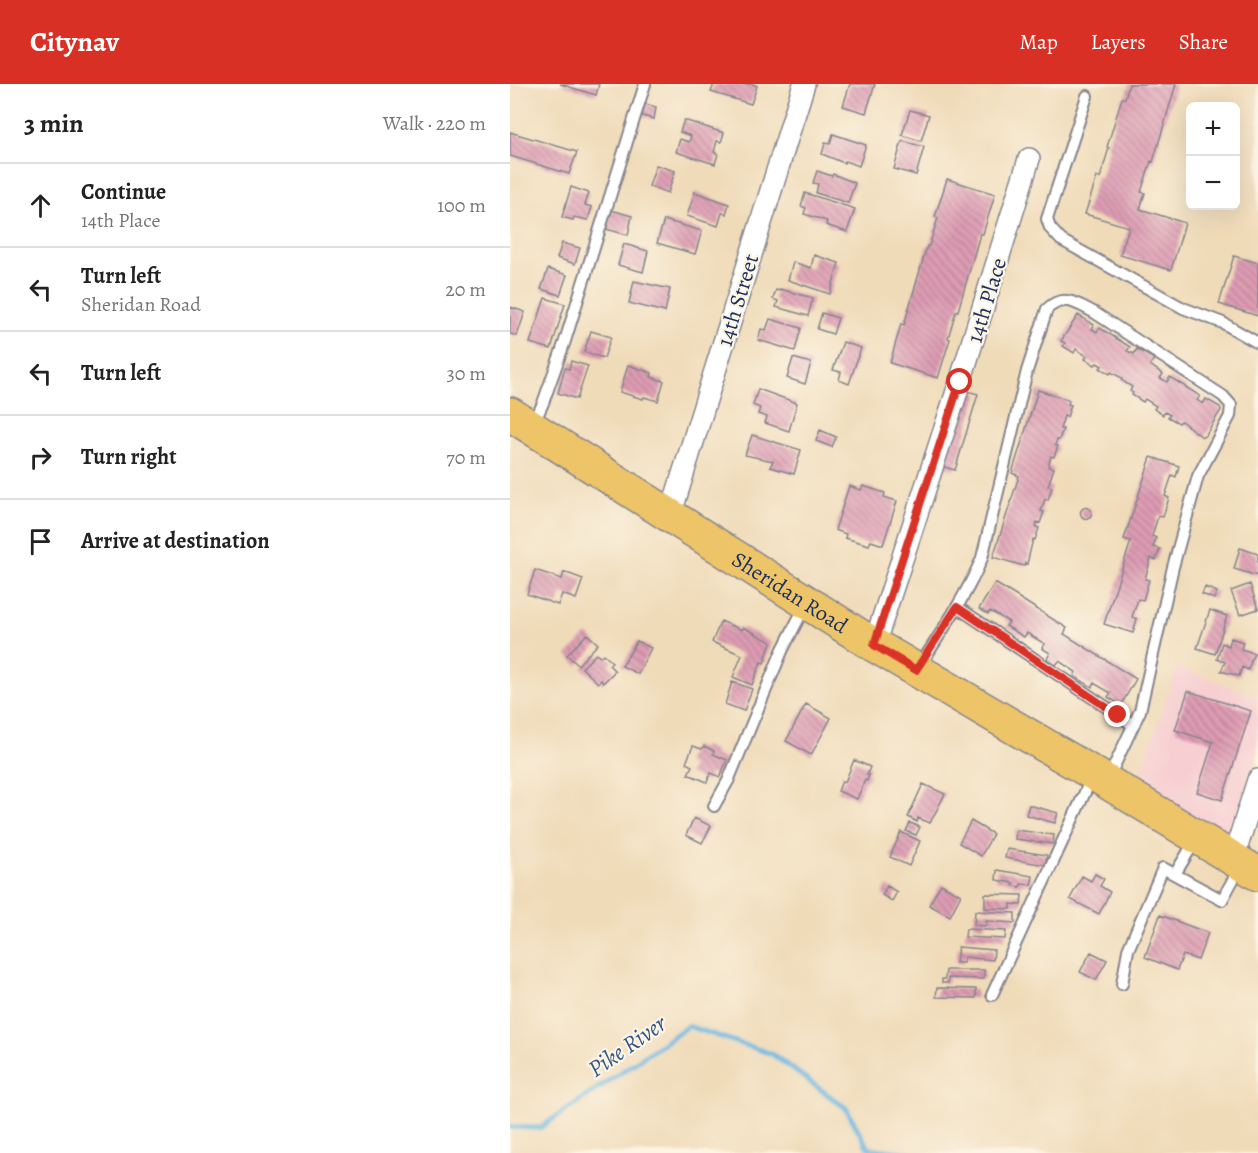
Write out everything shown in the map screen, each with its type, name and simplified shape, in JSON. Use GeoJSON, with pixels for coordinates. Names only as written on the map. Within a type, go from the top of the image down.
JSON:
{"type":"FeatureCollection","features":[{"type":"Feature","properties":{"kind":"main road","name":"Sheridan Road"},"geometry":{"type":"LineString","coordinates":[[521,421],[874,645],[1244,866]]}},
{"type":"Feature","properties":{"kind":"street","name":"14th Street"},"geometry":{"type":"LineString","coordinates":[[670,516],[804,84]]}},
{"type":"Feature","properties":{"kind":"street","name":"14th Place"},"geometry":{"type":"LineString","coordinates":[[874,645],[960,382],[1029,159]]}},
{"type":"Feature","properties":{"kind":"street"},"geometry":{"type":"LineString","coordinates":[[1244,866],[1258,780]]}},
{"type":"Feature","properties":{"kind":"lane"},"geometry":{"type":"LineString","coordinates":[[521,421],[543,403],[565,341],[645,84]]}},
{"type":"Feature","properties":{"kind":"lane"},"geometry":{"type":"LineString","coordinates":[[1088,96],[1047,219],[1050,228],[1061,240],[1183,308],[1223,323],[1258,343]]}},
{"type":"Feature","properties":{"kind":"lane"},"geometry":{"type":"LineString","coordinates":[[916,670],[957,607],[982,558],[1027,371],[1047,309],[1054,302],[1066,300],[1095,314],[1223,396],[1231,405],[1230,416],[1198,476],[1173,567],[1146,687],[1133,725],[1100,778],[992,995]]}},
{"type":"Feature","properties":{"kind":"lane"},"geometry":{"type":"LineString","coordinates":[[714,806],[728,781],[782,651],[807,603]]}},
{"type":"Feature","properties":{"kind":"lane"},"geometry":{"type":"LineString","coordinates":[[957,607],[1133,725]]}},
{"type":"Feature","properties":{"kind":"lane"},"geometry":{"type":"LineString","coordinates":[[1176,874],[1197,837]]}},
{"type":"Feature","properties":{"kind":"lane"},"geometry":{"type":"LineString","coordinates":[[1122,984],[1128,950],[1163,868],[1222,900],[1244,866]]}},
{"type":"Feature","properties":{"kind":"shaded area"},"geometry":{"type":"Polygon","coordinates":[[[1177,667],[1258,697],[1258,753],[1235,820],[1226,827],[1216,829],[1137,785],[1177,667]]]}},
{"type":"Feature","properties":{"kind":"building"},"geometry":{"type":"Polygon","coordinates":[[[560,84],[599,84],[596,95],[560,84]]]}},
{"type":"Feature","properties":{"kind":"building"},"geometry":{"type":"Polygon","coordinates":[[[714,84],[757,86],[751,104],[711,92],[714,84]]]}},
{"type":"Feature","properties":{"kind":"building"},"geometry":{"type":"Polygon","coordinates":[[[850,84],[875,84],[866,113],[843,106],[850,84]]]}},
{"type":"Feature","properties":{"kind":"building"},"geometry":{"type":"Polygon","coordinates":[[[1129,84],[1176,84],[1153,162],[1151,161],[1141,192],[1145,193],[1140,209],[1185,223],[1171,270],[1120,255],[1129,227],[1085,214],[1097,177],[1100,178],[1122,98],[1125,98],[1129,84]]]}},
{"type":"Feature","properties":{"kind":"building"},"geometry":{"type":"Polygon","coordinates":[[[645,104],[656,107],[654,119],[642,116],[645,104]]]}},
{"type":"Feature","properties":{"kind":"building"},"geometry":{"type":"Polygon","coordinates":[[[910,110],[929,115],[921,141],[902,135],[910,110]]]}},
{"type":"Feature","properties":{"kind":"building"},"geometry":{"type":"Polygon","coordinates":[[[684,120],[724,133],[721,142],[717,141],[714,152],[718,154],[715,164],[676,152],[680,139],[689,142],[691,136],[680,132],[684,120]]]}},
{"type":"Feature","properties":{"kind":"building"},"geometry":{"type":"Polygon","coordinates":[[[510,132],[577,152],[569,174],[510,156],[510,132]]]}},
{"type":"Feature","properties":{"kind":"building"},"geometry":{"type":"Polygon","coordinates":[[[833,134],[866,145],[859,166],[822,154],[825,143],[830,144],[833,134]]]}},
{"type":"Feature","properties":{"kind":"building"},"geometry":{"type":"Polygon","coordinates":[[[902,141],[924,147],[916,175],[894,169],[902,141]]]}},
{"type":"Feature","properties":{"kind":"building"},"geometry":{"type":"Polygon","coordinates":[[[656,165],[675,171],[668,193],[649,186],[656,165]]]}},
{"type":"Feature","properties":{"kind":"building"},"geometry":{"type":"Polygon","coordinates":[[[817,171],[832,176],[833,174],[855,183],[848,203],[816,193],[818,184],[813,183],[817,171]]]}},
{"type":"Feature","properties":{"kind":"building"},"geometry":{"type":"Polygon","coordinates":[[[947,179],[995,194],[983,234],[980,234],[958,311],[956,311],[938,378],[890,363],[901,324],[904,325],[927,246],[929,246],[938,218],[935,217],[947,179]]]}},
{"type":"Feature","properties":{"kind":"building"},"geometry":{"type":"Polygon","coordinates":[[[571,187],[589,193],[585,205],[592,207],[588,220],[562,217],[571,187]]]}},
{"type":"Feature","properties":{"kind":"building"},"geometry":{"type":"Polygon","coordinates":[[[695,192],[729,204],[726,214],[722,213],[718,226],[687,216],[695,192]]]}},
{"type":"Feature","properties":{"kind":"building"},"geometry":{"type":"Polygon","coordinates":[[[805,193],[855,209],[847,232],[826,225],[827,221],[804,214],[806,208],[801,206],[805,193]]]}},
{"type":"Feature","properties":{"kind":"building"},"geometry":{"type":"Polygon","coordinates":[[[611,210],[632,216],[628,235],[606,229],[611,210]]]}},
{"type":"Feature","properties":{"kind":"building"},"geometry":{"type":"Polygon","coordinates":[[[664,220],[702,231],[695,254],[657,243],[664,220]]]}},
{"type":"Feature","properties":{"kind":"building"},"geometry":{"type":"Polygon","coordinates":[[[562,243],[580,248],[575,264],[557,258],[562,243]]]}},
{"type":"Feature","properties":{"kind":"building"},"geometry":{"type":"Polygon","coordinates":[[[624,244],[648,251],[643,272],[618,265],[624,244]]]}},
{"type":"Feature","properties":{"kind":"building"},"geometry":{"type":"Polygon","coordinates":[[[814,255],[839,263],[830,294],[788,280],[793,262],[811,268],[814,255]]]}},
{"type":"Feature","properties":{"kind":"building"},"geometry":{"type":"Polygon","coordinates":[[[1234,256],[1258,263],[1258,316],[1219,304],[1234,256]]]}},
{"type":"Feature","properties":{"kind":"building"},"geometry":{"type":"Polygon","coordinates":[[[548,269],[567,275],[560,295],[541,289],[548,269]]]}},
{"type":"Feature","properties":{"kind":"building"},"geometry":{"type":"Polygon","coordinates":[[[634,281],[670,289],[665,312],[629,303],[634,281]]]}},
{"type":"Feature","properties":{"kind":"building"},"geometry":{"type":"Polygon","coordinates":[[[780,289],[813,298],[808,316],[776,307],[778,301],[773,299],[776,290],[780,291],[780,289]]]}},
{"type":"Feature","properties":{"kind":"building"},"geometry":{"type":"Polygon","coordinates":[[[545,298],[565,304],[551,349],[530,343],[545,298]]]}},
{"type":"Feature","properties":{"kind":"building"},"geometry":{"type":"Polygon","coordinates":[[[510,307],[525,312],[517,336],[510,334],[510,307]]]}},
{"type":"Feature","properties":{"kind":"building"},"geometry":{"type":"Polygon","coordinates":[[[822,313],[838,318],[833,334],[817,329],[822,313]]]}},
{"type":"Feature","properties":{"kind":"building"},"geometry":{"type":"Polygon","coordinates":[[[1078,315],[1094,325],[1092,329],[1097,332],[1100,328],[1130,347],[1127,351],[1134,354],[1137,349],[1154,359],[1150,365],[1163,374],[1160,378],[1167,382],[1170,377],[1200,396],[1197,400],[1203,404],[1206,399],[1220,407],[1221,410],[1205,436],[1202,437],[1181,421],[1179,423],[1168,417],[1170,415],[1165,412],[1163,415],[1154,409],[1156,406],[1132,395],[1130,391],[1132,387],[1121,380],[1122,378],[1100,368],[1102,366],[1097,363],[1095,365],[1085,359],[1087,356],[1076,349],[1074,353],[1063,346],[1065,343],[1061,341],[1078,315]]]}},
{"type":"Feature","properties":{"kind":"building"},"geometry":{"type":"Polygon","coordinates":[[[770,319],[801,328],[795,351],[758,340],[761,329],[766,330],[770,319]]]}},
{"type":"Feature","properties":{"kind":"building"},"geometry":{"type":"Polygon","coordinates":[[[591,331],[611,337],[604,358],[584,352],[591,331]]]}},
{"type":"Feature","properties":{"kind":"building"},"geometry":{"type":"Polygon","coordinates":[[[843,342],[861,348],[849,384],[839,380],[841,372],[833,370],[843,342]]]}},
{"type":"Feature","properties":{"kind":"building"},"geometry":{"type":"Polygon","coordinates":[[[793,358],[811,363],[805,384],[787,378],[793,358]]]}},
{"type":"Feature","properties":{"kind":"building"},"geometry":{"type":"Polygon","coordinates":[[[571,361],[588,366],[577,399],[558,393],[565,368],[569,369],[571,361]]]}},
{"type":"Feature","properties":{"kind":"building"},"geometry":{"type":"Polygon","coordinates":[[[628,365],[652,373],[651,377],[664,381],[658,401],[620,392],[628,365]]]}},
{"type":"Feature","properties":{"kind":"building"},"geometry":{"type":"Polygon","coordinates":[[[758,389],[797,403],[789,431],[765,423],[767,417],[758,414],[760,408],[753,405],[758,389]]]}},
{"type":"Feature","properties":{"kind":"building"},"geometry":{"type":"Polygon","coordinates":[[[960,389],[978,394],[955,470],[937,465],[960,389]]]}},
{"type":"Feature","properties":{"kind":"building"},"geometry":{"type":"Polygon","coordinates":[[[1038,390],[1069,400],[1068,404],[1071,405],[1067,417],[1064,416],[1060,429],[1063,429],[1055,445],[1058,446],[1054,457],[1051,456],[1048,467],[1054,468],[1048,486],[1052,487],[1048,500],[1045,499],[1041,511],[1044,512],[1040,523],[1037,522],[1036,527],[1039,528],[1035,540],[1033,539],[1027,564],[1025,563],[1024,566],[993,557],[1019,476],[1012,473],[1038,390]]]}},
{"type":"Feature","properties":{"kind":"building"},"geometry":{"type":"Polygon","coordinates":[[[820,430],[836,437],[832,447],[816,441],[820,430]]]}},
{"type":"Feature","properties":{"kind":"building"},"geometry":{"type":"Polygon","coordinates":[[[752,435],[801,450],[794,474],[770,467],[773,461],[745,455],[752,435]]]}},
{"type":"Feature","properties":{"kind":"building"},"geometry":{"type":"Polygon","coordinates":[[[1151,457],[1179,466],[1176,477],[1172,475],[1165,496],[1169,498],[1163,517],[1158,516],[1152,536],[1156,538],[1153,547],[1160,549],[1156,560],[1151,558],[1145,579],[1149,580],[1143,600],[1138,599],[1132,617],[1137,619],[1133,633],[1104,624],[1131,541],[1124,539],[1151,457]]]}},
{"type":"Feature","properties":{"kind":"building"},"geometry":{"type":"Polygon","coordinates":[[[849,486],[861,490],[863,486],[885,493],[884,497],[897,501],[883,545],[871,541],[869,545],[845,538],[846,534],[835,530],[849,486]]]}},
{"type":"Feature","properties":{"kind":"building"},"geometry":{"type":"Polygon","coordinates":[[[1086,508],[1090,509],[1090,517],[1086,518],[1082,517],[1081,513],[1082,509],[1086,508]]]}},
{"type":"Feature","properties":{"kind":"building"},"geometry":{"type":"Polygon","coordinates":[[[1240,548],[1258,554],[1258,576],[1234,569],[1240,548]]]}},
{"type":"Feature","properties":{"kind":"building"},"geometry":{"type":"Polygon","coordinates":[[[535,570],[562,579],[564,572],[583,579],[576,599],[562,594],[558,605],[527,594],[535,570]]]}},
{"type":"Feature","properties":{"kind":"building"},"geometry":{"type":"Polygon","coordinates":[[[995,583],[1067,628],[1064,634],[1136,679],[1121,705],[1108,697],[1111,693],[1094,683],[1092,687],[1074,676],[1076,672],[1059,661],[1056,665],[1047,659],[1050,653],[1042,648],[1045,644],[1027,633],[1024,637],[1006,626],[1009,622],[990,611],[988,614],[979,609],[995,583]]]}},
{"type":"Feature","properties":{"kind":"building"},"geometry":{"type":"Polygon","coordinates":[[[1250,584],[1258,609],[1240,615],[1231,591],[1250,584]]]}},
{"type":"Feature","properties":{"kind":"building"},"geometry":{"type":"Polygon","coordinates":[[[1205,587],[1217,592],[1214,599],[1202,594],[1205,587]]]}},
{"type":"Feature","properties":{"kind":"building"},"geometry":{"type":"Polygon","coordinates":[[[1210,610],[1227,616],[1215,654],[1197,648],[1210,610]]]}},
{"type":"Feature","properties":{"kind":"building"},"geometry":{"type":"Polygon","coordinates":[[[721,621],[742,630],[743,627],[771,642],[764,663],[761,662],[752,685],[733,677],[742,655],[712,642],[721,621]]]}},
{"type":"Feature","properties":{"kind":"building"},"geometry":{"type":"Polygon","coordinates":[[[587,634],[598,644],[578,665],[567,655],[587,634]]]}},
{"type":"Feature","properties":{"kind":"building"},"geometry":{"type":"Polygon","coordinates":[[[1231,638],[1243,642],[1241,649],[1254,653],[1248,670],[1242,667],[1239,676],[1221,671],[1225,662],[1217,659],[1222,643],[1229,646],[1231,638]]]}},
{"type":"Feature","properties":{"kind":"building"},"geometry":{"type":"Polygon","coordinates":[[[637,641],[651,648],[638,674],[622,666],[637,641]]]}},
{"type":"Feature","properties":{"kind":"building"},"geometry":{"type":"Polygon","coordinates":[[[596,654],[600,657],[603,654],[612,662],[609,665],[615,671],[603,683],[601,680],[598,683],[582,668],[596,654]]]}},
{"type":"Feature","properties":{"kind":"building"},"geometry":{"type":"Polygon","coordinates":[[[732,682],[752,689],[744,711],[725,704],[732,682]]]}},
{"type":"Feature","properties":{"kind":"building"},"geometry":{"type":"Polygon","coordinates":[[[1188,691],[1251,711],[1222,800],[1197,792],[1213,742],[1175,730],[1188,691]]]}},
{"type":"Feature","properties":{"kind":"building"},"geometry":{"type":"Polygon","coordinates":[[[806,704],[831,718],[811,755],[786,741],[806,704]]]}},
{"type":"Feature","properties":{"kind":"building"},"geometry":{"type":"Polygon","coordinates":[[[693,746],[702,749],[704,746],[714,751],[713,754],[727,760],[720,777],[711,773],[707,782],[688,774],[692,766],[686,763],[693,746]]]}},
{"type":"Feature","properties":{"kind":"building"},"geometry":{"type":"Polygon","coordinates":[[[854,760],[870,767],[867,781],[865,780],[857,799],[838,791],[842,781],[845,782],[854,760]]]}},
{"type":"Feature","properties":{"kind":"building"},"geometry":{"type":"Polygon","coordinates":[[[923,784],[945,794],[930,823],[918,818],[917,822],[908,817],[923,784]]]}},
{"type":"Feature","properties":{"kind":"building"},"geometry":{"type":"Polygon","coordinates":[[[1029,805],[1058,813],[1055,823],[1026,815],[1029,805]]]}},
{"type":"Feature","properties":{"kind":"building"},"geometry":{"type":"Polygon","coordinates":[[[694,818],[711,826],[702,843],[686,835],[694,818]]]}},
{"type":"Feature","properties":{"kind":"building"},"geometry":{"type":"Polygon","coordinates":[[[971,821],[993,834],[981,856],[959,843],[971,821]]]}},
{"type":"Feature","properties":{"kind":"building"},"geometry":{"type":"Polygon","coordinates":[[[910,823],[920,827],[916,835],[906,831],[910,823]]]}},
{"type":"Feature","properties":{"kind":"building"},"geometry":{"type":"Polygon","coordinates":[[[1016,830],[1054,835],[1053,844],[1015,839],[1016,830]]]}},
{"type":"Feature","properties":{"kind":"building"},"geometry":{"type":"Polygon","coordinates":[[[901,832],[920,841],[909,866],[890,857],[901,832]]]}},
{"type":"Feature","properties":{"kind":"building"},"geometry":{"type":"Polygon","coordinates":[[[1007,849],[1047,855],[1045,865],[1005,858],[1007,849]]]}},
{"type":"Feature","properties":{"kind":"building"},"geometry":{"type":"Polygon","coordinates":[[[997,870],[1033,876],[1031,885],[1021,884],[1020,887],[1013,885],[1014,883],[996,880],[997,870]]]}},
{"type":"Feature","properties":{"kind":"building"},"geometry":{"type":"Polygon","coordinates":[[[1095,874],[1104,879],[1100,886],[1110,892],[1099,914],[1070,899],[1082,876],[1091,881],[1095,874]]]}},
{"type":"Feature","properties":{"kind":"building"},"geometry":{"type":"Polygon","coordinates":[[[941,884],[961,895],[950,916],[929,905],[941,884]]]}},
{"type":"Feature","properties":{"kind":"building"},"geometry":{"type":"Polygon","coordinates":[[[887,886],[897,892],[892,901],[882,895],[887,886]]]}},
{"type":"Feature","properties":{"kind":"building"},"geometry":{"type":"Polygon","coordinates":[[[985,894],[1022,895],[1021,905],[1011,904],[1011,909],[985,908],[985,894]]]}},
{"type":"Feature","properties":{"kind":"building"},"geometry":{"type":"Polygon","coordinates":[[[975,911],[1015,913],[1015,923],[986,921],[986,926],[974,925],[975,911]]]}},
{"type":"Feature","properties":{"kind":"building"},"geometry":{"type":"Polygon","coordinates":[[[1160,915],[1208,933],[1198,960],[1183,955],[1177,970],[1145,957],[1160,915]]]}},
{"type":"Feature","properties":{"kind":"building"},"geometry":{"type":"Polygon","coordinates":[[[966,929],[1006,931],[1005,939],[965,937],[966,929]]]}},
{"type":"Feature","properties":{"kind":"building"},"geometry":{"type":"Polygon","coordinates":[[[958,947],[994,950],[993,960],[964,957],[963,963],[956,963],[958,947]]]}},
{"type":"Feature","properties":{"kind":"building"},"geometry":{"type":"Polygon","coordinates":[[[1091,952],[1107,960],[1096,980],[1080,972],[1091,952]]]}},
{"type":"Feature","properties":{"kind":"building"},"geometry":{"type":"Polygon","coordinates":[[[946,970],[984,970],[984,979],[948,978],[948,983],[942,983],[946,970]]]}},
{"type":"Feature","properties":{"kind":"building"},"geometry":{"type":"Polygon","coordinates":[[[937,988],[976,989],[976,998],[936,997],[937,988]]]}},
{"type":"Feature","properties":{"kind":"waterway","name":"Pike River"},"geometry":{"type":"LineString","coordinates":[[510,1127],[540,1128],[688,1026],[772,1054],[846,1108],[868,1148],[909,1153]]}},
{"type":"Feature","properties":{"kind":"route"},"geometry":{"type":"LineString","coordinates":[[960,382],[874,645],[916,670],[957,607],[1118,715]]}}]}
